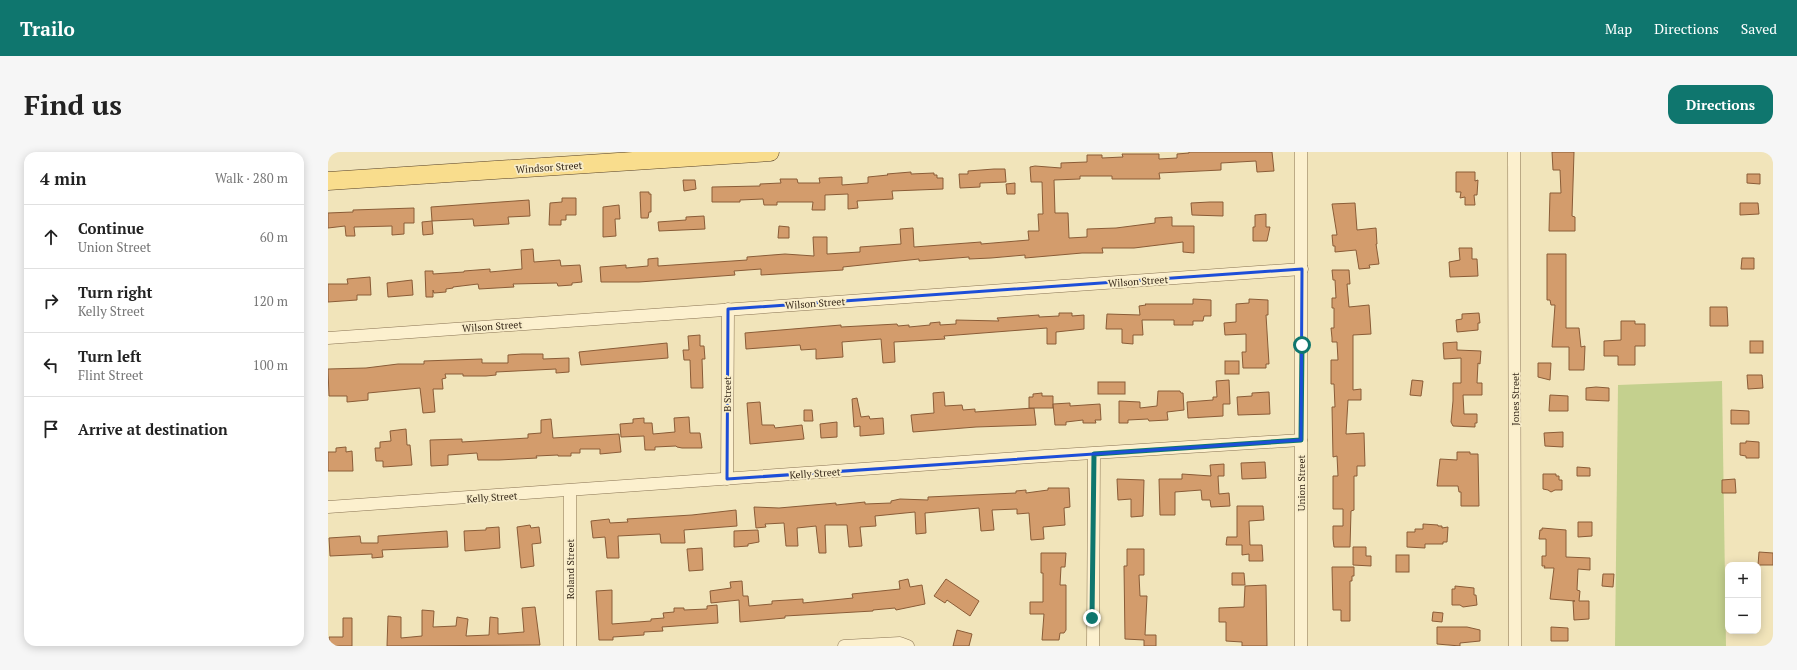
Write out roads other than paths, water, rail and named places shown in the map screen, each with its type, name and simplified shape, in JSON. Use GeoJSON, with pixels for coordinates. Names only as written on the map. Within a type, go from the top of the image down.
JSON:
{"type":"FeatureCollection","features":[{"type":"Feature","properties":{"kind":"main road","name":"Windsor Street"},"geometry":{"type":"LineString","coordinates":[[328,182],[718,154],[770,152]]}},
{"type":"Feature","properties":{"kind":"street","name":"Union Street"},"geometry":{"type":"LineString","coordinates":[[1301,646],[1302,152]]}},
{"type":"Feature","properties":{"kind":"street","name":"Jones Street"},"geometry":{"type":"LineString","coordinates":[[1514,152],[1515,646]]}},
{"type":"Feature","properties":{"kind":"street","name":"Wilson Street"},"geometry":{"type":"LineString","coordinates":[[328,338],[1302,269]]}},
{"type":"Feature","properties":{"kind":"street","name":"B Street"},"geometry":{"type":"LineString","coordinates":[[727,479],[728,309]]}},
{"type":"Feature","properties":{"kind":"street","name":"Kelly Street"},"geometry":{"type":"LineString","coordinates":[[328,508],[1301,440]]}},
{"type":"Feature","properties":{"kind":"street"},"geometry":{"type":"LineString","coordinates":[[1093,646],[1094,454]]}},
{"type":"Feature","properties":{"kind":"street","name":"Roland Street"},"geometry":{"type":"LineString","coordinates":[[570,491],[570,646]]}},
{"type":"Feature","properties":{"kind":"street"},"geometry":{"type":"LineString","coordinates":[[844,646],[900,643],[907,646]]}}]}
